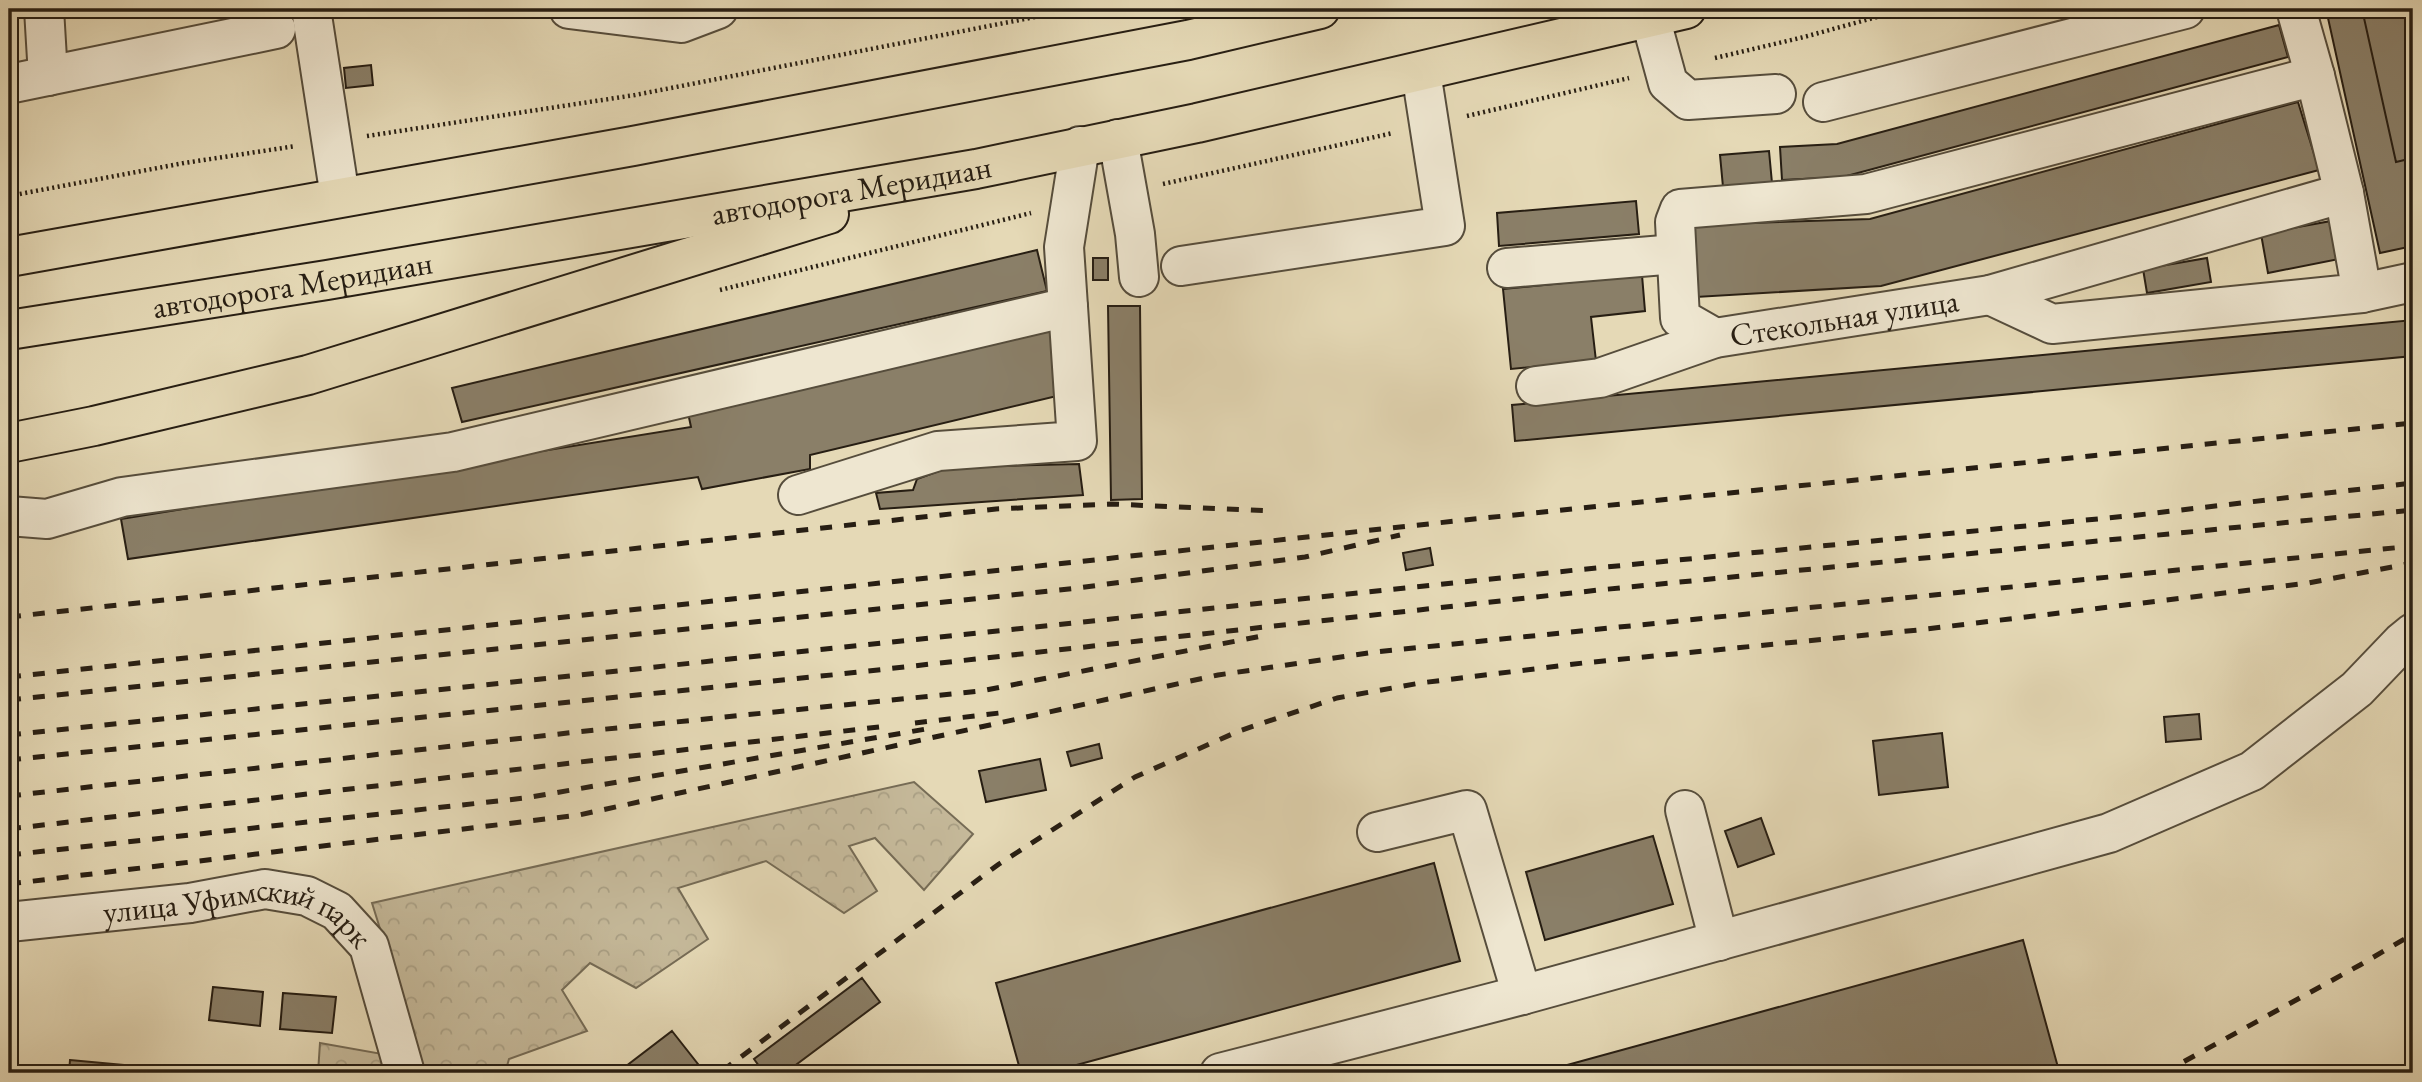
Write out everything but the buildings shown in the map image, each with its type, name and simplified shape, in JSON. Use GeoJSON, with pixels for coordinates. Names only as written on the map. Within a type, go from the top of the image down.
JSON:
{"type":"FeatureCollection","features":[{"type":"Feature","properties":{"kind":"main road"},"geometry":{"type":"LineString","coordinates":[[9,257],[633,146],[1188,40],[1320,9]]}},
{"type":"Feature","properties":{"kind":"main road","name":"автодорога Меридиан"},"geometry":{"type":"LineString","coordinates":[[9,330],[976,169],[1197,124],[1668,13]]}},
{"type":"Feature","properties":{"kind":"main road"},"geometry":{"type":"LineString","coordinates":[[9,443],[233,394],[383,353],[976,169]]}},
{"type":"Feature","properties":{"kind":"street"},"geometry":{"type":"LineString","coordinates":[[44,9],[48,76]]}},
{"type":"Feature","properties":{"kind":"street"},"geometry":{"type":"LineString","coordinates":[[311,9],[340,197]]}},
{"type":"Feature","properties":{"kind":"street"},"geometry":{"type":"LineString","coordinates":[[569,9],[681,23],[718,9]]}},
{"type":"Feature","properties":{"kind":"street"},"geometry":{"type":"LineString","coordinates":[[1823,102],[2185,9]]}},
{"type":"Feature","properties":{"kind":"street"},"geometry":{"type":"LineString","coordinates":[[2295,9],[2344,193],[2362,293]]}},
{"type":"Feature","properties":{"kind":"street"},"geometry":{"type":"LineString","coordinates":[[1668,13],[1668,83],[1688,100],[1776,94]]}},
{"type":"Feature","properties":{"kind":"street"},"geometry":{"type":"LineString","coordinates":[[9,84],[276,29]]}},
{"type":"Feature","properties":{"kind":"street"},"geometry":{"type":"LineString","coordinates":[[1181,266],[1445,226],[1421,72]]}},
{"type":"Feature","properties":{"kind":"street","name":"Стекольная улица"},"geometry":{"type":"LineString","coordinates":[[2315,76],[1866,194],[1680,209],[1675,222],[1680,318],[1715,338],[1990,295],[2344,193]]}},
{"type":"Feature","properties":{"kind":"street"},"geometry":{"type":"LineString","coordinates":[[1118,139],[1135,234],[1139,278]]}},
{"type":"Feature","properties":{"kind":"street"},"geometry":{"type":"LineString","coordinates":[[797,495],[938,451],[1077,441],[1064,247],[1080,146]]}},
{"type":"Feature","properties":{"kind":"street"},"geometry":{"type":"LineString","coordinates":[[1507,268],[1676,254]]}},
{"type":"Feature","properties":{"kind":"street"},"geometry":{"type":"LineString","coordinates":[[1990,295],[2052,324],[2362,293],[2413,282]]}},
{"type":"Feature","properties":{"kind":"street"},"geometry":{"type":"LineString","coordinates":[[9,516],[47,519],[122,497],[453,453],[1068,307]]}},
{"type":"Feature","properties":{"kind":"street"},"geometry":{"type":"LineString","coordinates":[[1536,386],[1600,378],[1715,338]]}},
{"type":"Feature","properties":{"kind":"street"},"geometry":{"type":"LineString","coordinates":[[1220,1073],[1522,995],[2109,833],[2252,771],[2357,689],[2413,634]]}},
{"type":"Feature","properties":{"kind":"street"},"geometry":{"type":"LineString","coordinates":[[1377,832],[1467,810],[1522,995]]}},
{"type":"Feature","properties":{"kind":"street"},"geometry":{"type":"LineString","coordinates":[[1685,810],[1719,940]]}},
{"type":"Feature","properties":{"kind":"street","name":"улица Уфимский парк"},"geometry":{"type":"LineString","coordinates":[[9,922],[190,903],[265,889],[307,897],[337,911],[369,946],[405,1073]]}},
{"type":"Feature","properties":{"kind":"path"},"geometry":{"type":"LineString","coordinates":[[9,196],[184,163],[635,94],[1076,9]]}},
{"type":"Feature","properties":{"kind":"green space"},"geometry":{"type":"Polygon","coordinates":[[[914,782],[973,834],[924,890],[875,838],[849,846],[877,891],[844,913],[766,861],[678,888],[708,939],[636,988],[590,963],[562,990],[587,1031],[509,1059],[505,1073],[425,1073],[372,903],[914,782]]]}},
{"type":"Feature","properties":{"kind":"green space"},"geometry":{"type":"Polygon","coordinates":[[[320,1043],[388,1055],[391,1073],[318,1073],[320,1043]]]}},
{"type":"Feature","properties":{"kind":"railway"},"geometry":{"type":"LineString","coordinates":[[9,677],[1465,520],[2413,423]]}},
{"type":"Feature","properties":{"kind":"railway"},"geometry":{"type":"LineString","coordinates":[[9,735],[1576,570],[2138,515],[2413,483]]}},
{"type":"Feature","properties":{"kind":"railway"},"geometry":{"type":"LineString","coordinates":[[9,617],[996,509],[1111,504],[1272,511]]}},
{"type":"Feature","properties":{"kind":"railway"},"geometry":{"type":"LineString","coordinates":[[9,760],[841,674],[1599,590],[2413,510]]}},
{"type":"Feature","properties":{"kind":"railway"},"geometry":{"type":"LineString","coordinates":[[9,700],[1078,588],[1305,557],[1400,535]]}},
{"type":"Feature","properties":{"kind":"railway"},"geometry":{"type":"LineString","coordinates":[[9,884],[579,815],[1218,675],[1375,652],[2413,546]]}},
{"type":"Feature","properties":{"kind":"railway"},"geometry":{"type":"LineString","coordinates":[[722,1071],[999,864],[1135,777],[1239,731],[1337,698],[1420,683],[1583,663],[1918,630],[2308,583],[2413,563]]}},
{"type":"Feature","properties":{"kind":"railway"},"geometry":{"type":"LineString","coordinates":[[9,796],[577,732],[981,691],[1267,635]]}},
{"type":"Feature","properties":{"kind":"railway"},"geometry":{"type":"LineString","coordinates":[[915,723],[1008,712]]}},
{"type":"Feature","properties":{"kind":"railway"},"geometry":{"type":"LineString","coordinates":[[9,829],[887,726]]}},
{"type":"Feature","properties":{"kind":"railway"},"geometry":{"type":"LineString","coordinates":[[9,855],[525,798],[926,729]]}},
{"type":"Feature","properties":{"kind":"railway"},"geometry":{"type":"LineString","coordinates":[[2163,1073],[2413,934]]}}]}
